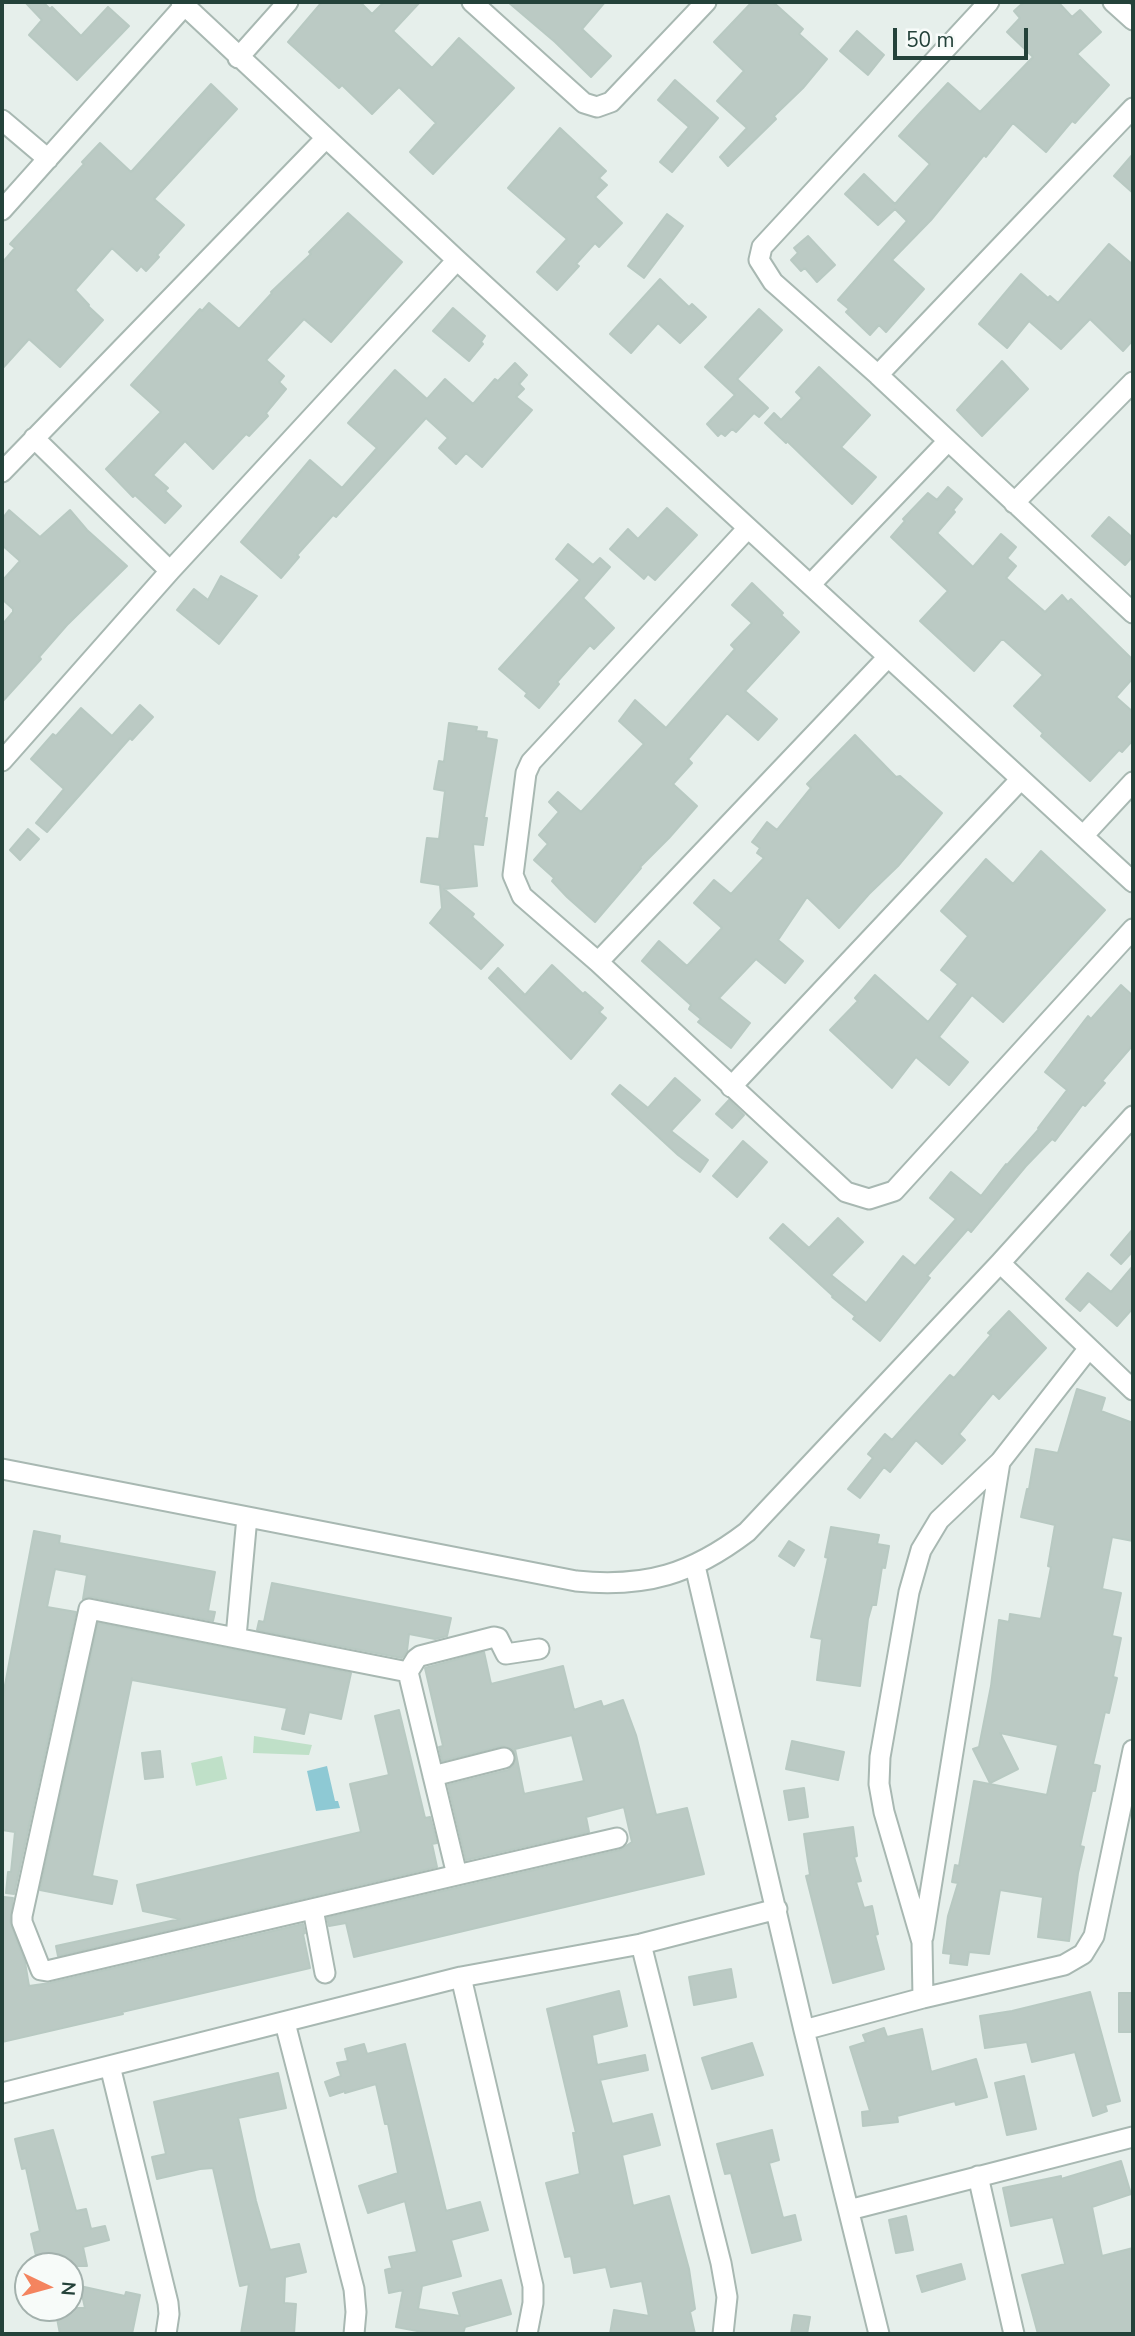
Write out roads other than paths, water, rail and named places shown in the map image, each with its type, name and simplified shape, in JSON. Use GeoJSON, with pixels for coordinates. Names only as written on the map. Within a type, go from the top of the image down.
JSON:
{"type":"FeatureCollection","features":[{"type":"Feature","properties":{"kind":"street"},"geometry":{"type":"LineString","coordinates":[[239,58],[288,2]]}},
{"type":"Feature","properties":{"kind":"street"},"geometry":{"type":"LineString","coordinates":[[472,2],[584,103],[597,107],[611,102],[706,2]]}},
{"type":"Feature","properties":{"kind":"street"},"geometry":{"type":"LineString","coordinates":[[989,2],[762,247],[759,260],[773,282],[878,375],[1133,613]]}},
{"type":"Feature","properties":{"kind":"street"},"geometry":{"type":"LineString","coordinates":[[1113,2],[1133,20]]}},
{"type":"Feature","properties":{"kind":"street"},"geometry":{"type":"LineString","coordinates":[[2,210],[183,4],[1133,882]]}},
{"type":"Feature","properties":{"kind":"street"},"geometry":{"type":"LineString","coordinates":[[878,375],[1132,113]]}},
{"type":"Feature","properties":{"kind":"street"},"geometry":{"type":"LineString","coordinates":[[2,120],[48,159]]}},
{"type":"Feature","properties":{"kind":"street"},"geometry":{"type":"LineString","coordinates":[[2,472],[326,138]]}},
{"type":"Feature","properties":{"kind":"street"},"geometry":{"type":"LineString","coordinates":[[2,761],[170,571],[457,260]]}},
{"type":"Feature","properties":{"kind":"street"},"geometry":{"type":"LineString","coordinates":[[1014,503],[1133,382]]}},
{"type":"Feature","properties":{"kind":"street"},"geometry":{"type":"LineString","coordinates":[[34,438],[170,571]]}},
{"type":"Feature","properties":{"kind":"street"},"geometry":{"type":"LineString","coordinates":[[810,585],[948,441]]}},
{"type":"Feature","properties":{"kind":"street"},"geometry":{"type":"LineString","coordinates":[[748,528],[531,762],[526,773],[513,875],[522,896],[598,962],[846,1192],[869,1199],[894,1191],[1133,929]]}},
{"type":"Feature","properties":{"kind":"street"},"geometry":{"type":"LineString","coordinates":[[598,962],[888,657]]}},
{"type":"Feature","properties":{"kind":"street"},"geometry":{"type":"LineString","coordinates":[[731,1087],[1020,780]]}},
{"type":"Feature","properties":{"kind":"street"},"geometry":{"type":"LineString","coordinates":[[1083,836],[1133,782]]}},
{"type":"Feature","properties":{"kind":"street"},"geometry":{"type":"LineString","coordinates":[[2,1469],[576,1581],[603,1583],[655,1578],[695,1566],[718,1554],[747,1532],[1130,1125]]}},
{"type":"Feature","properties":{"kind":"street"},"geometry":{"type":"LineString","coordinates":[[1000,1263],[1133,1390]]}},
{"type":"Feature","properties":{"kind":"street"},"geometry":{"type":"LineString","coordinates":[[922,1942],[884,1812],[879,1784],[880,1757],[909,1592],[921,1550],[939,1520],[1000,1462],[1089,1348]]}},
{"type":"Feature","properties":{"kind":"street"},"geometry":{"type":"LineString","coordinates":[[923,1997],[922,1942],[1000,1462]]}},
{"type":"Feature","properties":{"kind":"street"},"geometry":{"type":"LineString","coordinates":[[236,1637],[247,1517]]}},
{"type":"Feature","properties":{"kind":"street"},"geometry":{"type":"LineString","coordinates":[[695,1566],[804,2030],[879,2334]]}},
{"type":"Feature","properties":{"kind":"street"},"geometry":{"type":"LineString","coordinates":[[408,1672],[92,1609],[87,1611],[22,1922],[41,1970],[47,1971],[617,1838]]}},
{"type":"Feature","properties":{"kind":"street"},"geometry":{"type":"LineString","coordinates":[[457,1875],[408,1672],[420,1656],[494,1637],[498,1638],[506,1654],[539,1649]]}},
{"type":"Feature","properties":{"kind":"street"},"geometry":{"type":"LineString","coordinates":[[804,2030],[923,1997],[1064,1965],[1083,1954],[1094,1936],[1129,1791],[1133,1750]]}},
{"type":"Feature","properties":{"kind":"street"},"geometry":{"type":"LineString","coordinates":[[433,1776],[504,1758]]}},
{"type":"Feature","properties":{"kind":"street"},"geometry":{"type":"LineString","coordinates":[[313,1909],[326,1973]]}},
{"type":"Feature","properties":{"kind":"street"},"geometry":{"type":"LineString","coordinates":[[2,2093],[461,1977],[641,1944],[777,1909]]}},
{"type":"Feature","properties":{"kind":"street"},"geometry":{"type":"LineString","coordinates":[[641,1944],[721,2263],[726,2297],[723,2334]]}},
{"type":"Feature","properties":{"kind":"street"},"geometry":{"type":"LineString","coordinates":[[461,1977],[533,2286],[533,2303],[527,2334]]}},
{"type":"Feature","properties":{"kind":"street"},"geometry":{"type":"LineString","coordinates":[[285,2023],[354,2290],[354,2334]]}},
{"type":"Feature","properties":{"kind":"street"},"geometry":{"type":"LineString","coordinates":[[110,2066],[167,2303],[169,2315],[166,2334]]}},
{"type":"Feature","properties":{"kind":"street"},"geometry":{"type":"LineString","coordinates":[[849,2210],[1133,2137]]}},
{"type":"Feature","properties":{"kind":"street"},"geometry":{"type":"LineString","coordinates":[[978,2176],[1014,2334]]}},
{"type":"Feature","properties":{"kind":"water"},"geometry":{"type":"Polygon","coordinates":[[[327,1766],[335,1801],[338,1801],[340,1808],[316,1811],[307,1771],[327,1766]]]}}]}
